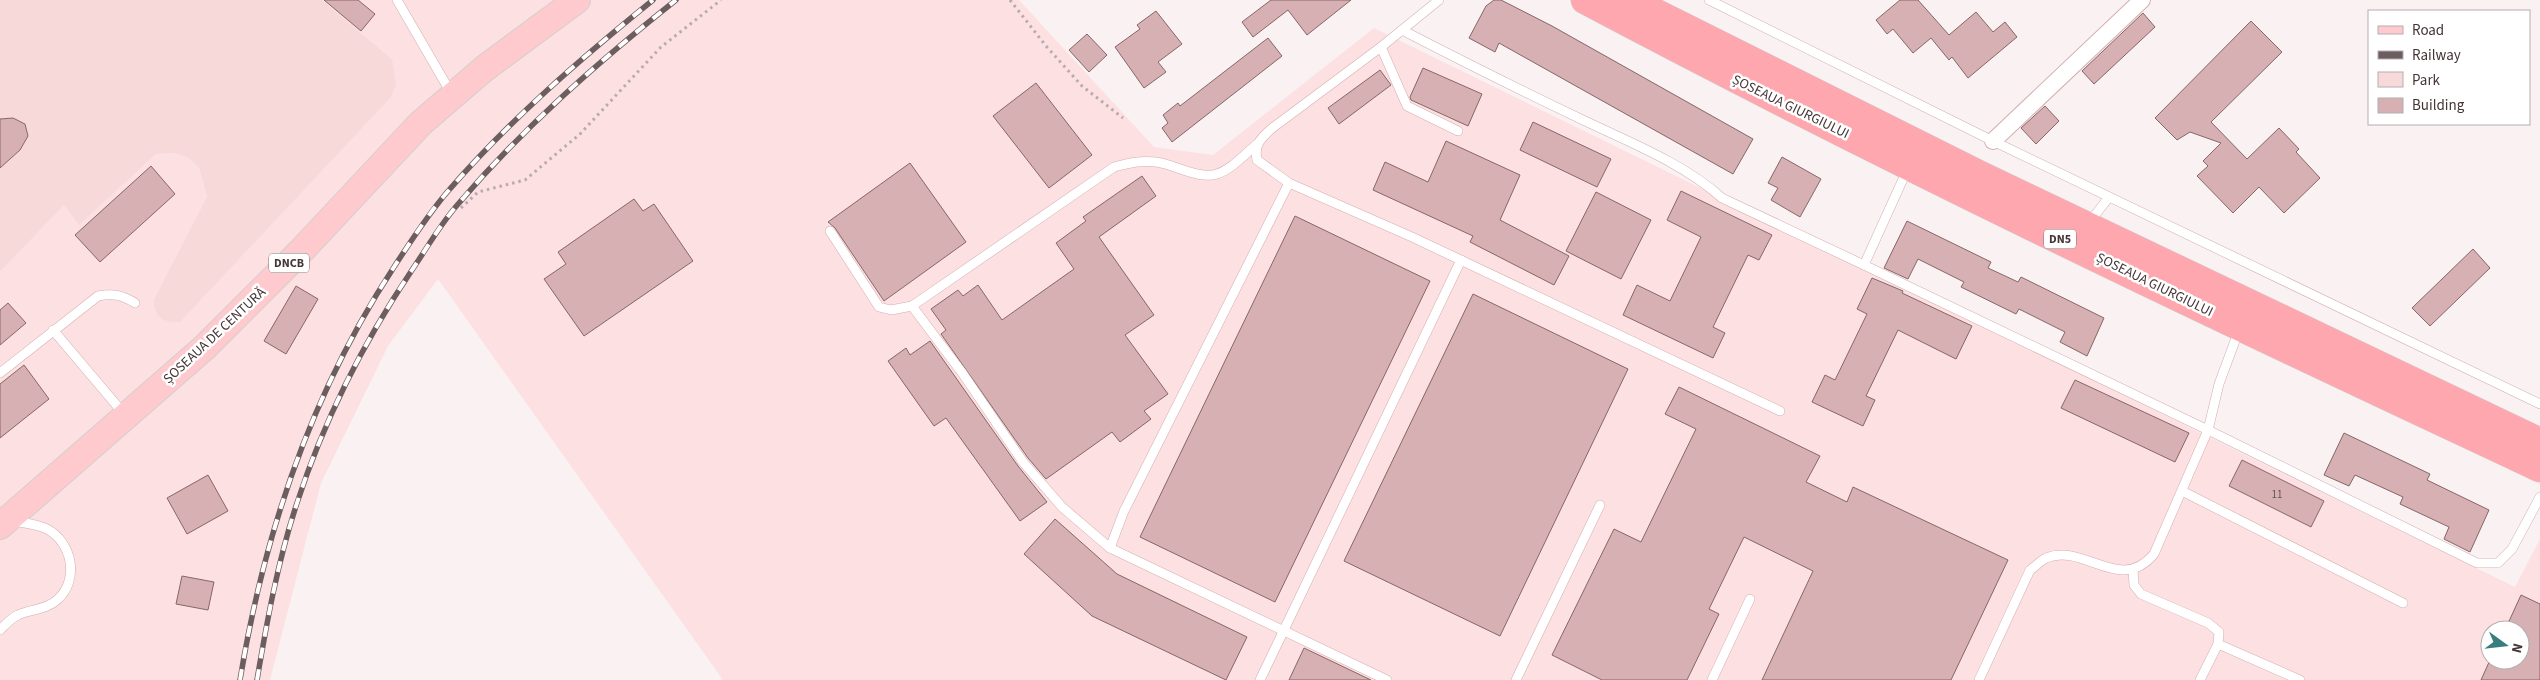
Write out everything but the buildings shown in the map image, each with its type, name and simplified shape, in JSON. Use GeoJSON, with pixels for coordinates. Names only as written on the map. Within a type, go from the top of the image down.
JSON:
{"type":"FeatureCollection","features":[{"type":"Feature","properties":{"kind":"highway","name":"ȘOSEAUA GIURGIULUI"},"geometry":{"type":"LineString","coordinates":[[1585,0],[1909,166],[2540,468]]}},
{"type":"Feature","properties":{"kind":"highway","name":"ȘOSEAUA GIURGIULUI"},"geometry":{"type":"LineString","coordinates":[[1630,0],[1969,170],[2540,442]]}},
{"type":"Feature","properties":{"kind":"main road","name":"ȘOSEAUA DE CENTURĂ"},"geometry":{"type":"LineString","coordinates":[[4,522],[205,347],[421,124],[453,95],[569,2]]}},
{"type":"Feature","properties":{"kind":"street"},"geometry":{"type":"LineString","coordinates":[[1993,141],[2142,0]]}},
{"type":"Feature","properties":{"kind":"lane"},"geometry":{"type":"LineString","coordinates":[[397,0],[453,95]]}},
{"type":"Feature","properties":{"kind":"lane"},"geometry":{"type":"LineString","coordinates":[[830,231],[878,307],[891,310],[912,306],[1114,167],[1134,161],[1157,162],[1204,174],[1215,175],[1226,170],[1257,144],[1271,129],[1381,47],[1439,0]]}},
{"type":"Feature","properties":{"kind":"lane"},"geometry":{"type":"LineString","coordinates":[[1709,0],[1993,141],[2540,404]]}},
{"type":"Feature","properties":{"kind":"lane"},"geometry":{"type":"LineString","coordinates":[[1402,30],[1488,75],[1648,151],[1695,178],[1722,198],[2208,430],[2478,563],[2498,563],[2512,549],[2540,497]]}},
{"type":"Feature","properties":{"kind":"lane"},"geometry":{"type":"LineString","coordinates":[[1381,47],[1407,106],[1458,132]]}},
{"type":"Feature","properties":{"kind":"lane"},"geometry":{"type":"LineString","coordinates":[[1257,144],[1255,151],[1257,160],[1289,183],[1461,260],[1780,411]]}},
{"type":"Feature","properties":{"kind":"lane"},"geometry":{"type":"LineString","coordinates":[[1864,265],[1909,166]]}},
{"type":"Feature","properties":{"kind":"lane"},"geometry":{"type":"LineString","coordinates":[[1110,548],[1124,511],[1289,183]]}},
{"type":"Feature","properties":{"kind":"lane"},"geometry":{"type":"LineString","coordinates":[[2087,226],[2109,197]]}},
{"type":"Feature","properties":{"kind":"lane"},"geometry":{"type":"LineString","coordinates":[[1260,680],[1461,260]]}},
{"type":"Feature","properties":{"kind":"lane"},"geometry":{"type":"LineString","coordinates":[[0,373],[98,296],[109,294],[123,295],[135,303]]}},
{"type":"Feature","properties":{"kind":"lane"},"geometry":{"type":"LineString","coordinates":[[912,306],[963,374],[1023,462],[1062,507],[1110,548],[1387,680]]}},
{"type":"Feature","properties":{"kind":"lane"},"geometry":{"type":"LineString","coordinates":[[1978,680],[2030,570],[2044,559],[2060,555],[2118,570],[2133,569],[2145,564],[2154,554],[2208,430],[2219,384],[2241,326]]}},
{"type":"Feature","properties":{"kind":"lane"},"geometry":{"type":"LineString","coordinates":[[53,330],[125,416]]}},
{"type":"Feature","properties":{"kind":"lane"},"geometry":{"type":"LineString","coordinates":[[2182,491],[2403,602]]}},
{"type":"Feature","properties":{"kind":"lane"},"geometry":{"type":"LineString","coordinates":[[1516,680],[1600,505]]}},
{"type":"Feature","properties":{"kind":"lane"},"geometry":{"type":"LineString","coordinates":[[0,630],[18,615],[42,609],[57,600],[67,586],[71,569],[68,550],[58,536],[45,528],[4,522]]}},
{"type":"Feature","properties":{"kind":"lane"},"geometry":{"type":"LineString","coordinates":[[2133,569],[2134,585],[2141,594],[2208,623],[2219,632],[2218,644],[2200,680]]}},
{"type":"Feature","properties":{"kind":"lane"},"geometry":{"type":"LineString","coordinates":[[1712,680],[1750,599]]}},
{"type":"Feature","properties":{"kind":"lane"},"geometry":{"type":"LineString","coordinates":[[2218,644],[2300,680]]}},
{"type":"Feature","properties":{"kind":"path"},"geometry":{"type":"LineString","coordinates":[[461,208],[478,192],[525,180],[580,134],[661,47],[722,0]]}},
{"type":"Feature","properties":{"kind":"path"},"geometry":{"type":"LineString","coordinates":[[1010,0],[1046,46],[1082,86],[1123,118]]}},
{"type":"Feature","properties":{"kind":"shaded area"},"geometry":{"type":"Polygon","coordinates":[[[322,0],[1019,0],[1154,147],[1213,155],[1374,28],[2515,587],[2540,539],[2540,680],[723,680],[438,279],[388,346],[321,483],[270,680],[0,680],[0,272],[65,204],[79,224],[156,154],[175,153],[189,158],[199,168],[207,198],[154,299],[392,59],[322,0]]]}},
{"type":"Feature","properties":{"kind":"green space"},"geometry":{"type":"Polygon","coordinates":[[[0,0],[322,0],[392,59],[396,84],[391,97],[180,322],[168,321],[160,318],[157,314],[154,299],[207,197],[199,168],[189,158],[175,153],[156,154],[79,225],[64,205],[0,272],[0,0]]]}},
{"type":"Feature","properties":{"kind":"railway"},"geometry":{"type":"LineString","coordinates":[[240,680],[250,625],[263,571],[295,465],[339,364],[365,315],[394,267],[441,199],[497,139],[547,90],[653,0]]}},
{"type":"Feature","properties":{"kind":"railway"},"geometry":{"type":"LineString","coordinates":[[257,680],[279,568],[290,525],[308,472],[319,442],[346,383],[394,298],[446,219],[509,148],[590,71],[676,0]]}}]}
